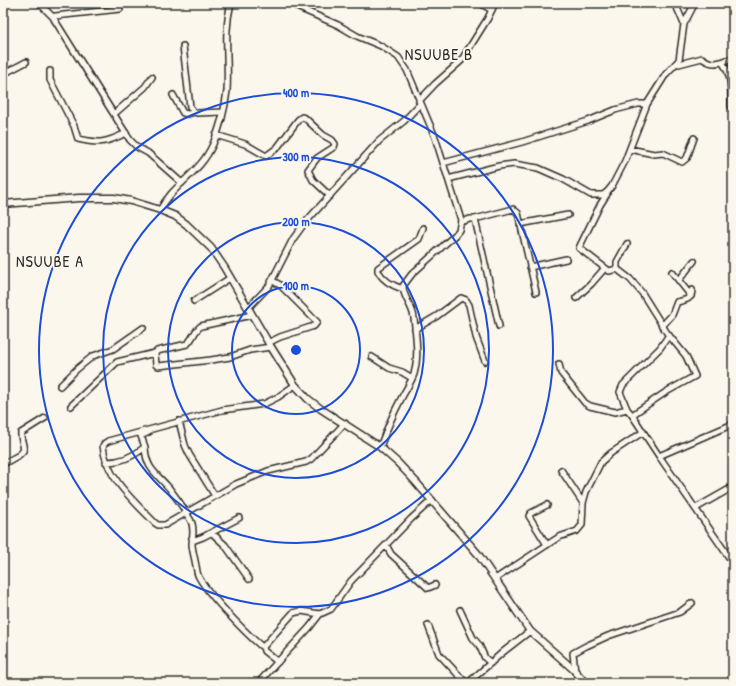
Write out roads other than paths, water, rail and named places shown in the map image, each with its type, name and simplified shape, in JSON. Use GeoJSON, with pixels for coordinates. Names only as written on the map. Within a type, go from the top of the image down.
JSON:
{"type":"FeatureCollection","features":[{"type":"Feature","properties":{"kind":"street"},"geometry":{"type":"LineString","coordinates":[[39,3],[54,18],[55,22],[133,144],[148,153],[182,183]]}},
{"type":"Feature","properties":{"kind":"street"},"geometry":{"type":"LineString","coordinates":[[160,210],[168,197],[208,155],[216,135],[223,112],[227,90],[226,38],[231,3]]}},
{"type":"Feature","properties":{"kind":"street"},"geometry":{"type":"LineString","coordinates":[[292,3],[299,8],[380,46],[398,57],[407,70],[435,137],[461,222],[459,230],[455,236],[412,274],[404,284],[404,294],[412,310],[415,329],[417,348],[416,362],[412,378],[398,405],[380,447]]}},
{"type":"Feature","properties":{"kind":"street"},"geometry":{"type":"LineString","coordinates":[[480,3],[492,10]]}},
{"type":"Feature","properties":{"kind":"street"},"geometry":{"type":"LineString","coordinates":[[248,308],[273,281],[283,257],[298,231],[379,141],[404,121],[439,80],[461,61],[495,3]]}},
{"type":"Feature","properties":{"kind":"street"},"geometry":{"type":"LineString","coordinates":[[675,3],[684,24]]}},
{"type":"Feature","properties":{"kind":"street"},"geometry":{"type":"LineString","coordinates":[[617,269],[609,271],[579,248],[630,149],[647,104],[666,74],[680,58],[684,24],[695,3]]}},
{"type":"Feature","properties":{"kind":"street"},"geometry":{"type":"LineString","coordinates":[[54,18],[58,16],[120,9]]}},
{"type":"Feature","properties":{"kind":"street"},"geometry":{"type":"LineString","coordinates":[[183,46],[189,104],[194,112]]}},
{"type":"Feature","properties":{"kind":"street"},"geometry":{"type":"LineString","coordinates":[[677,63],[685,64],[702,58],[713,64],[733,58]]}},
{"type":"Feature","properties":{"kind":"street"},"geometry":{"type":"LineString","coordinates":[[3,76],[7,72],[26,62]]}},
{"type":"Feature","properties":{"kind":"street"},"geometry":{"type":"LineString","coordinates":[[722,62],[727,68],[730,80],[731,106]]}},
{"type":"Feature","properties":{"kind":"street"},"geometry":{"type":"LineString","coordinates":[[50,71],[50,80],[74,126],[78,139],[95,143],[103,142],[126,133]]}},
{"type":"Feature","properties":{"kind":"street"},"geometry":{"type":"LineString","coordinates":[[114,114],[145,87],[152,77]]}},
{"type":"Feature","properties":{"kind":"street"},"geometry":{"type":"LineString","coordinates":[[173,95],[183,113],[223,112]]}},
{"type":"Feature","properties":{"kind":"street"},"geometry":{"type":"LineString","coordinates":[[443,163],[522,142],[588,121],[615,110],[638,104],[647,104]]}},
{"type":"Feature","properties":{"kind":"street"},"geometry":{"type":"LineString","coordinates":[[216,135],[245,144],[266,156],[277,148],[298,120],[302,117],[305,118],[335,144],[334,147],[317,158],[308,170],[313,180],[330,196]]}},
{"type":"Feature","properties":{"kind":"street"},"geometry":{"type":"LineString","coordinates":[[630,149],[654,154],[664,153],[682,162],[687,158],[694,138]]}},
{"type":"Feature","properties":{"kind":"street"},"geometry":{"type":"LineString","coordinates":[[448,179],[499,166],[514,164],[538,168],[563,179],[591,195],[603,195],[607,192]]}},
{"type":"Feature","properties":{"kind":"street"},"geometry":{"type":"LineString","coordinates":[[3,204],[97,197],[130,200],[175,216],[194,231],[211,248],[269,345],[295,385],[308,399],[321,409],[380,447],[411,476],[478,554],[515,611],[530,631],[586,683]]}},
{"type":"Feature","properties":{"kind":"street"},"geometry":{"type":"LineString","coordinates":[[461,222],[513,209],[518,213],[536,292]]}},
{"type":"Feature","properties":{"kind":"street"},"geometry":{"type":"LineString","coordinates":[[520,224],[568,215]]}},
{"type":"Feature","properties":{"kind":"street"},"geometry":{"type":"LineString","coordinates":[[475,219],[499,326]]}},
{"type":"Feature","properties":{"kind":"street"},"geometry":{"type":"LineString","coordinates":[[403,289],[391,284],[379,274],[378,268],[419,239],[423,228]]}},
{"type":"Feature","properties":{"kind":"street"},"geometry":{"type":"LineString","coordinates":[[627,244],[617,262],[617,269],[637,287],[662,326],[686,356],[695,376],[666,392],[632,415]]}},
{"type":"Feature","properties":{"kind":"street"},"geometry":{"type":"LineString","coordinates":[[530,267],[566,258]]}},
{"type":"Feature","properties":{"kind":"street"},"geometry":{"type":"LineString","coordinates":[[679,280],[694,261]]}},
{"type":"Feature","properties":{"kind":"street"},"geometry":{"type":"LineString","coordinates":[[576,298],[605,268]]}},
{"type":"Feature","properties":{"kind":"street"},"geometry":{"type":"LineString","coordinates":[[662,326],[672,315],[677,302],[688,299],[692,293],[672,272]]}},
{"type":"Feature","properties":{"kind":"street"},"geometry":{"type":"LineString","coordinates":[[194,301],[230,278]]}},
{"type":"Feature","properties":{"kind":"street"},"geometry":{"type":"LineString","coordinates":[[155,353],[156,364],[158,366],[230,357],[269,345],[280,337],[314,326],[316,322],[280,285],[273,281]]}},
{"type":"Feature","properties":{"kind":"street"},"geometry":{"type":"LineString","coordinates":[[415,329],[437,316],[462,298],[466,300],[469,305],[476,337],[485,361]]}},
{"type":"Feature","properties":{"kind":"street"},"geometry":{"type":"LineString","coordinates":[[71,406],[117,362],[155,353],[158,350],[187,344],[190,342],[197,330],[204,325],[252,315]]}},
{"type":"Feature","properties":{"kind":"street"},"geometry":{"type":"LineString","coordinates":[[60,386],[77,368],[93,356],[112,349],[143,328]]}},
{"type":"Feature","properties":{"kind":"street"},"geometry":{"type":"LineString","coordinates":[[669,335],[660,348],[623,385],[620,392],[627,409],[733,563]]}},
{"type":"Feature","properties":{"kind":"street"},"geometry":{"type":"LineString","coordinates":[[372,357],[390,368],[402,372],[412,378]]}},
{"type":"Feature","properties":{"kind":"street"},"geometry":{"type":"LineString","coordinates":[[559,364],[561,373],[585,403],[590,406],[616,412],[627,409]]}},
{"type":"Feature","properties":{"kind":"street"},"geometry":{"type":"LineString","coordinates":[[295,385],[278,397],[264,404],[222,410],[130,434],[105,443],[103,446],[106,462],[111,474],[158,525],[168,524],[236,484],[268,471],[306,462],[311,459],[345,424]]}},
{"type":"Feature","properties":{"kind":"street"},"geometry":{"type":"LineString","coordinates":[[3,464],[23,451],[24,449],[20,438],[20,433],[45,418]]}},
{"type":"Feature","properties":{"kind":"street"},"geometry":{"type":"LineString","coordinates":[[179,421],[185,445],[189,454],[215,496]]}},
{"type":"Feature","properties":{"kind":"street"},"geometry":{"type":"LineString","coordinates":[[659,456],[733,424]]}},
{"type":"Feature","properties":{"kind":"street"},"geometry":{"type":"LineString","coordinates":[[159,427],[141,436],[145,447],[147,460],[157,477],[168,488],[187,513],[193,526],[193,550],[201,581],[247,635],[263,646],[264,651],[278,662]]}},
{"type":"Feature","properties":{"kind":"street"},"geometry":{"type":"LineString","coordinates":[[495,579],[559,537],[573,533],[580,528],[582,525],[583,503],[590,483],[601,462],[611,453],[644,432]]}},
{"type":"Feature","properties":{"kind":"street"},"geometry":{"type":"LineString","coordinates":[[106,462],[113,462],[134,455],[145,447]]}},
{"type":"Feature","properties":{"kind":"street"},"geometry":{"type":"LineString","coordinates":[[561,470],[583,503]]}},
{"type":"Feature","properties":{"kind":"street"},"geometry":{"type":"LineString","coordinates":[[696,508],[733,487]]}},
{"type":"Feature","properties":{"kind":"street"},"geometry":{"type":"LineString","coordinates":[[260,681],[320,614],[334,606],[342,592],[351,581],[411,519],[432,500]]}},
{"type":"Feature","properties":{"kind":"street"},"geometry":{"type":"LineString","coordinates":[[547,505],[531,513],[530,516],[547,545]]}},
{"type":"Feature","properties":{"kind":"street"},"geometry":{"type":"LineString","coordinates":[[192,538],[198,539],[239,518]]}},
{"type":"Feature","properties":{"kind":"street"},"geometry":{"type":"LineString","coordinates":[[212,533],[225,545],[249,579]]}},
{"type":"Feature","properties":{"kind":"street"},"geometry":{"type":"LineString","coordinates":[[386,545],[390,554],[428,588],[435,585]]}},
{"type":"Feature","properties":{"kind":"street"},"geometry":{"type":"LineString","coordinates":[[575,672],[573,654],[586,646],[628,628],[680,612],[692,603]]}},
{"type":"Feature","properties":{"kind":"street"},"geometry":{"type":"LineString","coordinates":[[460,610],[473,638],[479,645],[485,658],[491,663]]}},
{"type":"Feature","properties":{"kind":"street"},"geometry":{"type":"LineString","coordinates":[[263,646],[293,613],[300,611],[320,614]]}},
{"type":"Feature","properties":{"kind":"street"},"geometry":{"type":"LineString","coordinates":[[428,625],[439,654],[467,683],[530,631]]}},
{"type":"Feature","properties":{"kind":"district","name":"NSUUBE B"},"geometry":{"type":"Point","coordinates":[439,54]}},
{"type":"Feature","properties":{"kind":"district","name":"NSUUBE A"},"geometry":{"type":"Point","coordinates":[50,261]}}]}
